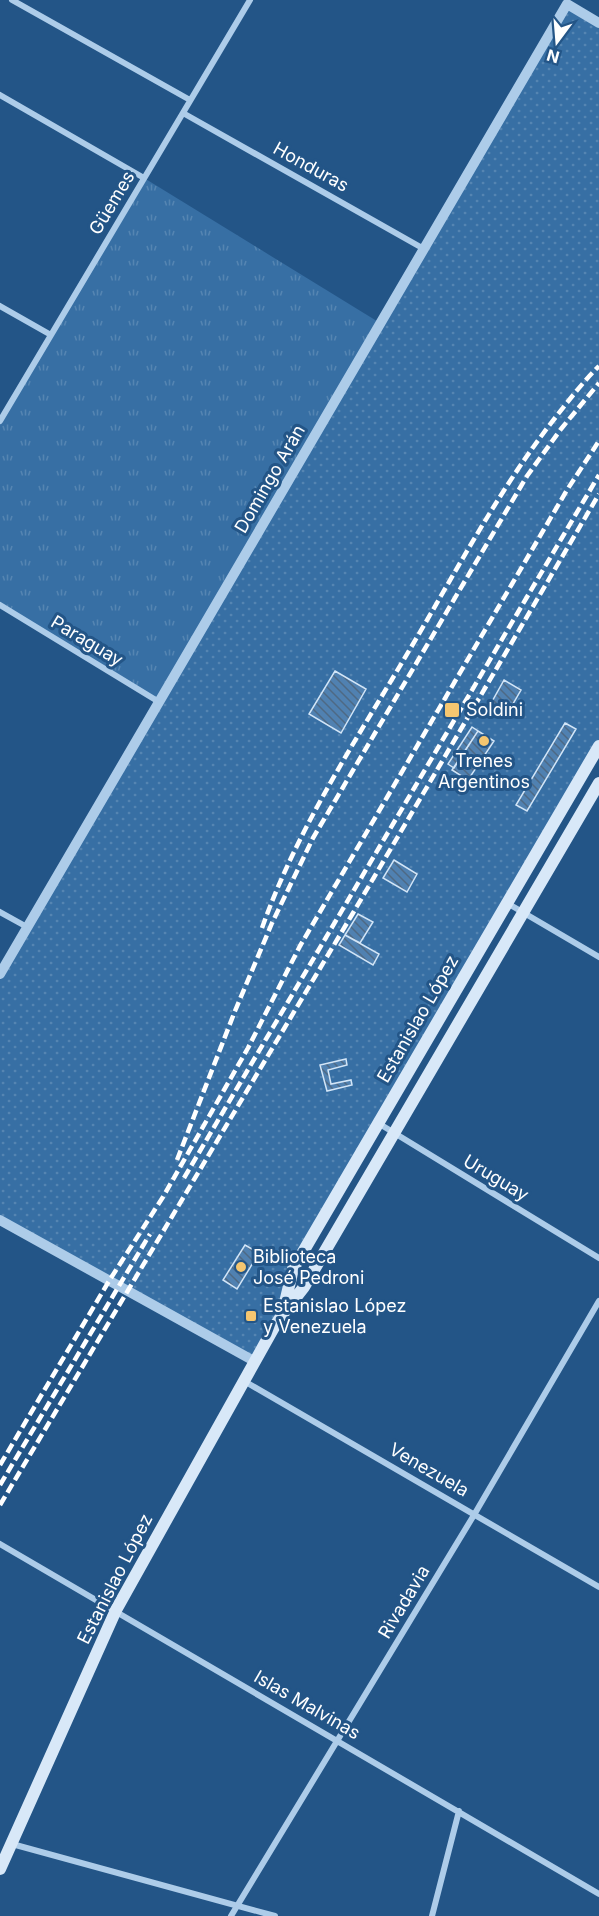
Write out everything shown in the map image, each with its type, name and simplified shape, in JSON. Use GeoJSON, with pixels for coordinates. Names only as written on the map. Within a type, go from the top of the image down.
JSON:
{"type":"FeatureCollection","features":[{"type":"Feature","properties":{"kind":"main road","name":"Estanislao López"},"geometry":{"type":"LineString","coordinates":[[282,1315],[293,1269],[599,746]]}},
{"type":"Feature","properties":{"kind":"main road","name":"Estanislao López"},"geometry":{"type":"LineString","coordinates":[[0,1869],[116,1610],[254,1362],[282,1315],[304,1287],[599,783]]}},
{"type":"Feature","properties":{"kind":"street"},"geometry":{"type":"LineString","coordinates":[[12,0],[190,100]]}},
{"type":"Feature","properties":{"kind":"street","name":"Güemes"},"geometry":{"type":"LineString","coordinates":[[0,422],[250,0]]}},
{"type":"Feature","properties":{"kind":"street"},"geometry":{"type":"LineString","coordinates":[[565,1],[599,23]]}},
{"type":"Feature","properties":{"kind":"street","name":"Domingo Arán"},"geometry":{"type":"LineString","coordinates":[[0,974],[424,249],[565,1]]}},
{"type":"Feature","properties":{"kind":"street"},"geometry":{"type":"LineString","coordinates":[[0,94],[144,178]]}},
{"type":"Feature","properties":{"kind":"street","name":"Honduras"},"geometry":{"type":"LineString","coordinates":[[183,112],[424,249]]}},
{"type":"Feature","properties":{"kind":"street"},"geometry":{"type":"LineString","coordinates":[[0,306],[51,335]]}},
{"type":"Feature","properties":{"kind":"street","name":"Paraguay"},"geometry":{"type":"LineString","coordinates":[[0,605],[159,702]]}},
{"type":"Feature","properties":{"kind":"street"},"geometry":{"type":"LineString","coordinates":[[507,903],[599,957]]}},
{"type":"Feature","properties":{"kind":"street"},"geometry":{"type":"LineString","coordinates":[[0,912],[27,927]]}},
{"type":"Feature","properties":{"kind":"street","name":"Uruguay"},"geometry":{"type":"LineString","coordinates":[[378,1123],[599,1258]]}},
{"type":"Feature","properties":{"kind":"street"},"geometry":{"type":"LineString","coordinates":[[0,1220],[254,1362]]}},
{"type":"Feature","properties":{"kind":"street","name":"Rivadavia"},"geometry":{"type":"LineString","coordinates":[[231,1916],[474,1515],[599,1301]]}},
{"type":"Feature","properties":{"kind":"street","name":"Venezuela"},"geometry":{"type":"LineString","coordinates":[[243,1381],[599,1587]]}},
{"type":"Feature","properties":{"kind":"street","name":"Islas Malvinas"},"geometry":{"type":"LineString","coordinates":[[0,1544],[599,1894]]}},
{"type":"Feature","properties":{"kind":"street"},"geometry":{"type":"LineString","coordinates":[[432,1916],[459,1811]]}},
{"type":"Feature","properties":{"kind":"street"},"geometry":{"type":"LineString","coordinates":[[12,1844],[275,1916]]}},
{"type":"Feature","properties":{"kind":"green space"},"geometry":{"type":"Polygon","coordinates":[[[567,4],[599,23],[599,746],[293,1269],[282,1315],[254,1361],[0,1220],[0,974],[567,4]]]}},
{"type":"Feature","properties":{"kind":"green space"},"geometry":{"type":"Polygon","coordinates":[[[144,178],[380,323],[159,702],[0,605],[0,421],[144,178]]]}},
{"type":"Feature","properties":{"kind":"building"},"geometry":{"type":"Polygon","coordinates":[[[335,671],[366,689],[341,733],[309,714],[335,671]]]}},
{"type":"Feature","properties":{"kind":"building"},"geometry":{"type":"Polygon","coordinates":[[[504,680],[521,690],[506,716],[489,707],[504,680]]]}},
{"type":"Feature","properties":{"kind":"building"},"geometry":{"type":"Polygon","coordinates":[[[565,723],[576,729],[527,811],[516,805],[565,723]]]}},
{"type":"Feature","properties":{"kind":"building"},"geometry":{"type":"Polygon","coordinates":[[[472,727],[478,731],[454,768],[448,764],[472,727]]]}},
{"type":"Feature","properties":{"kind":"building"},"geometry":{"type":"Polygon","coordinates":[[[478,731],[494,741],[468,780],[452,770],[478,731]]]}},
{"type":"Feature","properties":{"kind":"building"},"geometry":{"type":"Polygon","coordinates":[[[394,860],[417,874],[407,892],[383,878],[394,860]]]}},
{"type":"Feature","properties":{"kind":"building"},"geometry":{"type":"Polygon","coordinates":[[[358,914],[373,922],[360,943],[345,935],[358,914]]]}},
{"type":"Feature","properties":{"kind":"building"},"geometry":{"type":"Polygon","coordinates":[[[345,935],[379,954],[373,965],[339,945],[345,935]]]}},
{"type":"Feature","properties":{"kind":"building"},"geometry":{"type":"Polygon","coordinates":[[[346,1059],[347,1065],[328,1070],[331,1084],[351,1080],[352,1085],[327,1091],[320,1065],[346,1059]]]}},
{"type":"Feature","properties":{"kind":"building","name":"Biblioteca José Pedroni"},"geometry":{"type":"Polygon","coordinates":[[[245,1245],[259,1253],[237,1289],[223,1280],[245,1245]]]}},
{"type":"Feature","properties":{"kind":"railway"},"geometry":{"type":"LineString","coordinates":[[262,928],[311,818],[480,529],[535,445],[599,366]]}},
{"type":"Feature","properties":{"kind":"railway"},"geometry":{"type":"LineString","coordinates":[[177,1160],[272,923],[313,838],[527,476],[561,429],[599,383]]}},
{"type":"Feature","properties":{"kind":"railway"},"geometry":{"type":"LineString","coordinates":[[0,1465],[109,1281],[163,1197],[248,1048],[300,946],[567,490],[599,441]]}},
{"type":"Feature","properties":{"kind":"railway"},"geometry":{"type":"LineString","coordinates":[[184,1178],[599,475]]}},
{"type":"Feature","properties":{"kind":"railway"},"geometry":{"type":"LineString","coordinates":[[0,1505],[353,913],[599,494]]}},
{"type":"Feature","properties":{"kind":"railway"},"geometry":{"type":"LineString","coordinates":[[0,1485],[150,1234]]}},
{"type":"Feature","properties":{"kind":"place","name":"Soldini"},"geometry":{"type":"Point","coordinates":[452,710]}},
{"type":"Feature","properties":{"kind":"place","name":"Trenes Argentinos"},"geometry":{"type":"Point","coordinates":[484,741]}},
{"type":"Feature","properties":{"kind":"place","name":"Biblioteca José Pedroni"},"geometry":{"type":"Point","coordinates":[241,1267]}},
{"type":"Feature","properties":{"kind":"place","name":"Estanislao López y Venezuela"},"geometry":{"type":"Point","coordinates":[251,1316]}}]}
